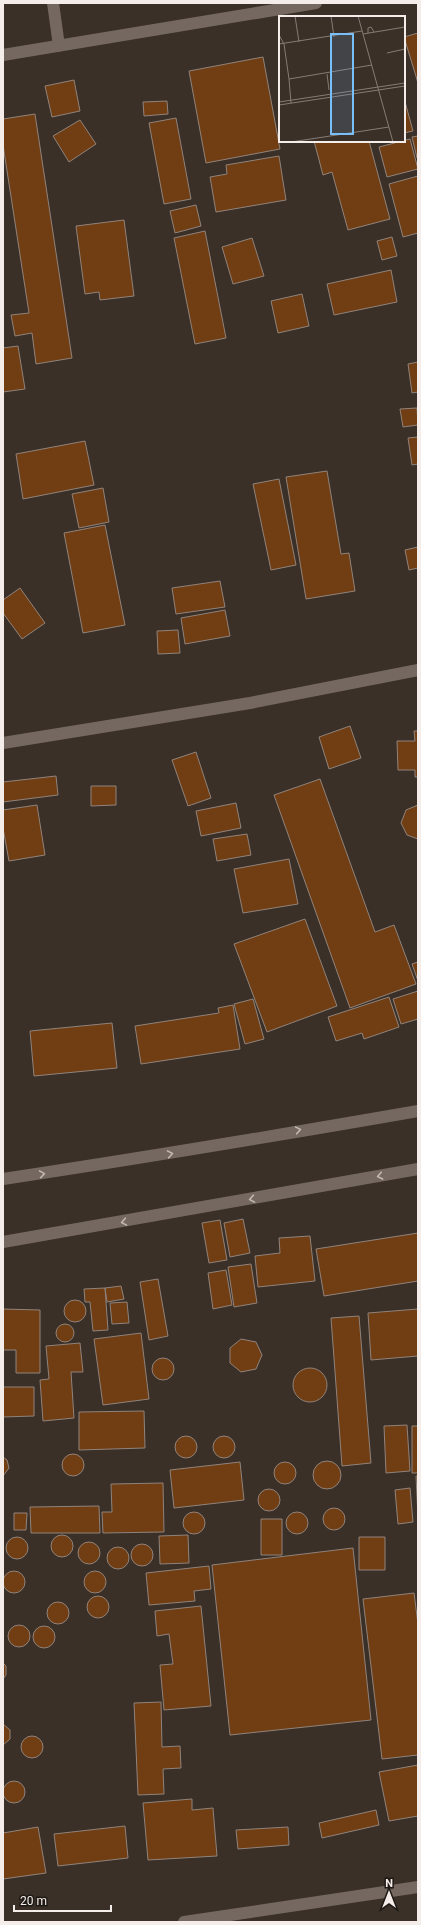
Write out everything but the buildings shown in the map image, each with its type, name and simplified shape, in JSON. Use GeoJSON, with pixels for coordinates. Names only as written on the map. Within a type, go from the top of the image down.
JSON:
{"type":"FeatureCollection","features":[{"type":"Feature","properties":{"kind":"street"},"geometry":{"type":"LineString","coordinates":[[53,3],[59,46]]}},
{"type":"Feature","properties":{"kind":"street"},"geometry":{"type":"LineString","coordinates":[[3,55],[316,3]]}},
{"type":"Feature","properties":{"kind":"street"},"geometry":{"type":"LineString","coordinates":[[3,743],[250,703],[418,670]]}},
{"type":"Feature","properties":{"kind":"street"},"geometry":{"type":"LineString","coordinates":[[3,1179],[170,1154],[298,1130],[418,1111]]}},
{"type":"Feature","properties":{"kind":"street"},"geometry":{"type":"LineString","coordinates":[[3,1242],[255,1199],[418,1169]]}},
{"type":"Feature","properties":{"kind":"street"},"geometry":{"type":"LineString","coordinates":[[184,1922],[418,1887]]}}]}
